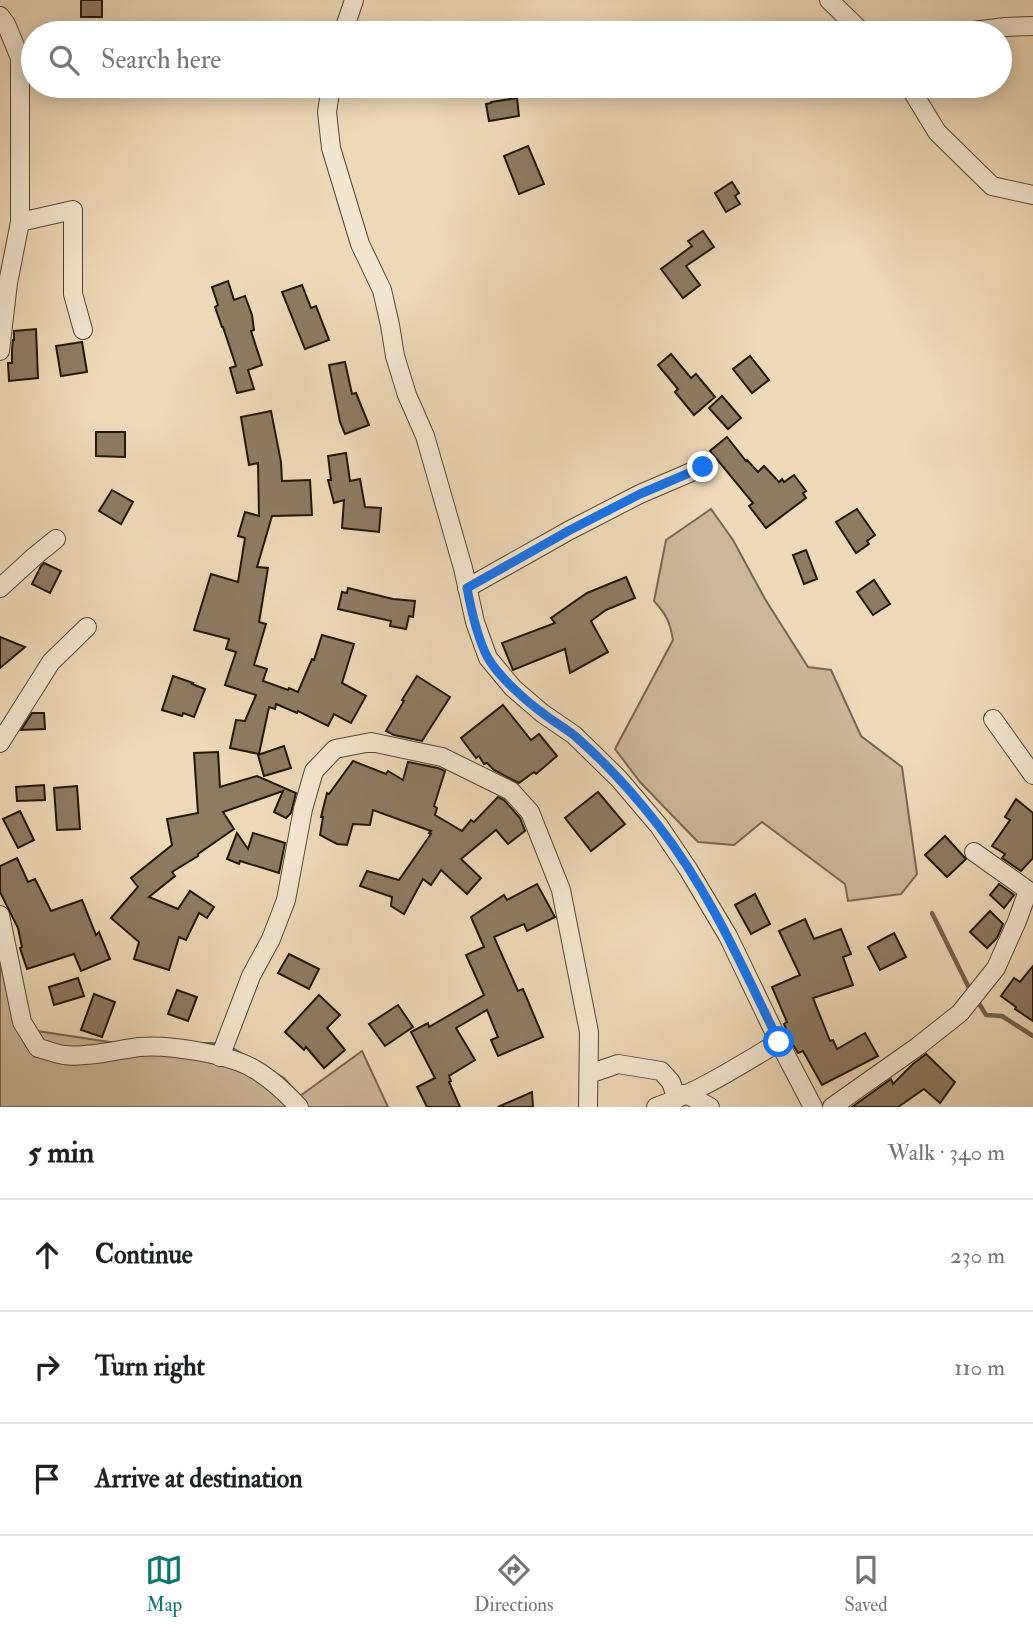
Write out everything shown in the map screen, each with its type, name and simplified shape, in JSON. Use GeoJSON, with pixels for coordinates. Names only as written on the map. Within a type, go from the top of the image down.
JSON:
{"type":"FeatureCollection","features":[{"type":"Feature","properties":{"kind":"street"},"geometry":{"type":"LineString","coordinates":[[347,21],[354,0]]}},
{"type":"Feature","properties":{"kind":"street"},"geometry":{"type":"LineString","coordinates":[[830,0],[851,21]]}},
{"type":"Feature","properties":{"kind":"street"},"geometry":{"type":"LineString","coordinates":[[0,16],[20,58],[20,222],[8,283],[0,351]]}},
{"type":"Feature","properties":{"kind":"street"},"geometry":{"type":"LineString","coordinates":[[1012,27],[1033,26]]}},
{"type":"Feature","properties":{"kind":"street"},"geometry":{"type":"LineString","coordinates":[[329,98],[327,112],[331,148],[360,244],[382,290],[399,369],[425,436],[463,568],[475,622],[488,658],[513,688],[542,713],[574,735],[619,779],[666,836],[728,936],[813,1107]]}},
{"type":"Feature","properties":{"kind":"street"},"geometry":{"type":"LineString","coordinates":[[916,98],[937,132],[992,186],[1033,195]]}},
{"type":"Feature","properties":{"kind":"street"},"geometry":{"type":"LineString","coordinates":[[20,222],[73,210],[73,294],[82,330]]}},
{"type":"Feature","properties":{"kind":"street"},"geometry":{"type":"LineString","coordinates":[[467,588],[640,494],[703,467]]}},
{"type":"Feature","properties":{"kind":"street"},"geometry":{"type":"LineString","coordinates":[[0,588],[56,539]]}},
{"type":"Feature","properties":{"kind":"street"},"geometry":{"type":"LineString","coordinates":[[0,743],[51,662],[87,627]]}},
{"type":"Feature","properties":{"kind":"street"},"geometry":{"type":"LineString","coordinates":[[993,719],[1033,775]]}},
{"type":"Feature","properties":{"kind":"street"},"geometry":{"type":"LineString","coordinates":[[220,1057],[251,976],[271,939],[286,900],[303,809],[314,771],[335,749],[370,742],[442,757],[511,791],[530,812],[561,890],[589,1032],[588,1107]]}},
{"type":"Feature","properties":{"kind":"street"},"geometry":{"type":"LineString","coordinates":[[832,1107],[918,1047],[960,1013],[996,968],[1030,892],[974,852]]}},
{"type":"Feature","properties":{"kind":"street"},"geometry":{"type":"LineString","coordinates":[[0,915],[4,960],[22,1022],[38,1048],[65,1056],[141,1047],[176,1048],[238,1061],[255,1069],[299,1107]]}},
{"type":"Feature","properties":{"kind":"street"},"geometry":{"type":"LineString","coordinates":[[656,1107],[722,1076],[779,1042]]}},
{"type":"Feature","properties":{"kind":"street"},"geometry":{"type":"LineString","coordinates":[[589,1074],[618,1064],[661,1070],[671,1082],[675,1094],[686,1094],[710,1107]]}},
{"type":"Feature","properties":{"kind":"shaded area"},"geometry":{"type":"Polygon","coordinates":[[[711,509],[733,540],[765,599],[808,667],[831,670],[861,736],[902,767],[917,874],[901,894],[848,901],[845,884],[762,822],[734,845],[698,842],[640,782],[615,749],[673,640],[667,619],[654,601],[666,540],[711,509]]]}},
{"type":"Feature","properties":{"kind":"shaded area"},"geometry":{"type":"Polygon","coordinates":[[[0,934],[31,1030],[116,1043],[224,1043],[284,1078],[300,1096],[362,1051],[388,1107],[0,1107],[0,934]]]}},
{"type":"Feature","properties":{"kind":"building"},"geometry":{"type":"Polygon","coordinates":[[[81,0],[102,0],[102,17],[81,17],[81,0]]]}},
{"type":"Feature","properties":{"kind":"building"},"geometry":{"type":"Polygon","coordinates":[[[517,98],[519,116],[489,121],[486,104],[517,98]]]}},
{"type":"Feature","properties":{"kind":"building"},"geometry":{"type":"Polygon","coordinates":[[[528,146],[544,184],[519,194],[504,156],[528,146]]]}},
{"type":"Feature","properties":{"kind":"building"},"geometry":{"type":"Polygon","coordinates":[[[732,182],[739,193],[735,196],[740,204],[726,212],[715,193],[732,182]]]}},
{"type":"Feature","properties":{"kind":"building"},"geometry":{"type":"Polygon","coordinates":[[[703,231],[714,247],[686,266],[700,285],[683,298],[661,269],[692,246],[688,241],[703,231]]]}},
{"type":"Feature","properties":{"kind":"building"},"geometry":{"type":"Polygon","coordinates":[[[228,281],[234,300],[245,296],[252,315],[254,330],[251,331],[262,365],[248,370],[254,389],[237,393],[230,368],[236,366],[215,307],[218,305],[212,287],[228,281]]]}},
{"type":"Feature","properties":{"kind":"building"},"geometry":{"type":"Polygon","coordinates":[[[302,285],[311,308],[316,306],[329,340],[305,349],[282,292],[302,285]]]}},
{"type":"Feature","properties":{"kind":"building"},"geometry":{"type":"Polygon","coordinates":[[[36,329],[38,378],[9,381],[8,363],[12,363],[14,331],[36,329]]]}},
{"type":"Feature","properties":{"kind":"building"},"geometry":{"type":"Polygon","coordinates":[[[82,342],[87,372],[61,376],[56,346],[82,342]]]}},
{"type":"Feature","properties":{"kind":"building"},"geometry":{"type":"Polygon","coordinates":[[[671,354],[691,378],[696,374],[715,397],[694,415],[675,392],[678,389],[658,365],[671,354]]]}},
{"type":"Feature","properties":{"kind":"building"},"geometry":{"type":"Polygon","coordinates":[[[750,356],[769,380],[752,393],[733,369],[750,356]]]}},
{"type":"Feature","properties":{"kind":"building"},"geometry":{"type":"Polygon","coordinates":[[[345,362],[352,394],[356,393],[369,425],[345,434],[340,422],[329,365],[345,362]]]}},
{"type":"Feature","properties":{"kind":"building"},"geometry":{"type":"Polygon","coordinates":[[[722,396],[741,418],[728,429],[709,408],[722,396]]]}},
{"type":"Feature","properties":{"kind":"building"},"geometry":{"type":"Polygon","coordinates":[[[271,411],[282,481],[310,480],[312,515],[272,516],[257,567],[268,568],[259,622],[266,624],[254,665],[267,669],[263,681],[298,692],[312,659],[314,660],[322,635],[354,644],[342,683],[366,696],[351,723],[334,714],[328,726],[298,711],[297,713],[276,704],[275,709],[269,707],[259,754],[230,748],[236,720],[245,721],[256,695],[225,685],[236,652],[226,649],[229,639],[194,630],[211,574],[238,582],[245,538],[238,536],[245,512],[259,516],[258,463],[249,465],[241,417],[271,411]]]}},
{"type":"Feature","properties":{"kind":"building"},"geometry":{"type":"Polygon","coordinates":[[[96,432],[125,432],[125,457],[96,456],[96,432]]]}},
{"type":"Feature","properties":{"kind":"building"},"geometry":{"type":"Polygon","coordinates":[[[727,437],[758,472],[764,466],[779,482],[782,479],[784,482],[794,475],[806,491],[803,493],[806,498],[766,528],[749,506],[753,503],[710,451],[727,437]]]}},
{"type":"Feature","properties":{"kind":"building"},"geometry":{"type":"Polygon","coordinates":[[[346,453],[350,481],[360,479],[365,507],[381,508],[379,532],[342,528],[344,500],[334,503],[328,480],[331,480],[328,456],[346,453]]]}},
{"type":"Feature","properties":{"kind":"building"},"geometry":{"type":"Polygon","coordinates":[[[112,490],[133,502],[121,524],[99,511],[112,490]]]}},
{"type":"Feature","properties":{"kind":"building"},"geometry":{"type":"Polygon","coordinates":[[[857,509],[875,535],[867,541],[869,544],[856,553],[836,522],[857,509]]]}},
{"type":"Feature","properties":{"kind":"building"},"geometry":{"type":"Polygon","coordinates":[[[806,550],[817,579],[804,584],[793,555],[806,550]]]}},
{"type":"Feature","properties":{"kind":"building"},"geometry":{"type":"Polygon","coordinates":[[[44,563],[61,571],[50,593],[32,584],[44,563]]]}},
{"type":"Feature","properties":{"kind":"building"},"geometry":{"type":"Polygon","coordinates":[[[626,577],[635,598],[606,610],[591,621],[608,652],[570,673],[565,649],[513,670],[502,643],[555,623],[551,618],[587,593],[626,577]]]}},
{"type":"Feature","properties":{"kind":"building"},"geometry":{"type":"Polygon","coordinates":[[[874,580],[890,604],[873,615],[857,592],[874,580]]]}},
{"type":"Feature","properties":{"kind":"building"},"geometry":{"type":"Polygon","coordinates":[[[348,588],[393,599],[415,601],[413,617],[409,616],[406,629],[390,626],[391,621],[338,609],[342,592],[347,593],[348,588]]]}},
{"type":"Feature","properties":{"kind":"building"},"geometry":{"type":"Polygon","coordinates":[[[0,637],[25,647],[0,668],[0,637]]]}},
{"type":"Feature","properties":{"kind":"building"},"geometry":{"type":"Polygon","coordinates":[[[173,676],[205,689],[194,717],[162,710],[173,676]]]}},
{"type":"Feature","properties":{"kind":"building"},"geometry":{"type":"Polygon","coordinates":[[[417,676],[450,697],[422,741],[386,731],[417,676]]]}},
{"type":"Feature","properties":{"kind":"building"},"geometry":{"type":"Polygon","coordinates":[[[503,705],[531,740],[539,734],[557,756],[536,774],[534,772],[519,783],[494,770],[487,763],[484,764],[479,756],[476,758],[461,738],[503,705]]]}},
{"type":"Feature","properties":{"kind":"building"},"geometry":{"type":"Polygon","coordinates":[[[32,713],[44,713],[45,729],[21,730],[32,713]]]}},
{"type":"Feature","properties":{"kind":"building"},"geometry":{"type":"Polygon","coordinates":[[[284,746],[291,768],[264,776],[258,755],[284,746]]]}},
{"type":"Feature","properties":{"kind":"building"},"geometry":{"type":"Polygon","coordinates":[[[218,752],[220,787],[257,776],[296,793],[291,813],[286,818],[274,812],[283,791],[223,812],[234,829],[172,872],[175,876],[149,897],[178,909],[190,891],[214,907],[207,918],[199,913],[186,940],[179,937],[169,970],[134,959],[139,942],[111,918],[138,887],[131,878],[172,845],[167,819],[198,813],[194,753],[218,752]]]}},
{"type":"Feature","properties":{"kind":"building"},"geometry":{"type":"Polygon","coordinates":[[[353,761],[386,774],[388,771],[403,780],[408,762],[438,768],[445,771],[434,806],[437,808],[435,815],[462,831],[498,797],[520,818],[525,831],[508,844],[496,830],[461,859],[481,878],[467,894],[441,870],[431,885],[423,879],[404,914],[391,906],[392,897],[360,886],[367,871],[399,880],[431,831],[373,810],[370,825],[353,824],[347,845],[337,844],[320,835],[327,793],[329,794],[353,761]]]}},
{"type":"Feature","properties":{"kind":"building"},"geometry":{"type":"Polygon","coordinates":[[[44,785],[45,800],[17,801],[16,787],[44,785]]]}},
{"type":"Feature","properties":{"kind":"building"},"geometry":{"type":"Polygon","coordinates":[[[77,786],[80,829],[57,830],[54,788],[77,786]]]}},
{"type":"Feature","properties":{"kind":"building"},"geometry":{"type":"Polygon","coordinates":[[[598,792],[625,824],[591,851],[565,818],[598,792]]]}},
{"type":"Feature","properties":{"kind":"building"},"geometry":{"type":"Polygon","coordinates":[[[1016,799],[1033,813],[1033,858],[1021,871],[1002,858],[1005,854],[992,846],[1010,820],[1005,817],[1016,799]]]}},
{"type":"Feature","properties":{"kind":"building"},"geometry":{"type":"Polygon","coordinates":[[[20,811],[34,840],[18,848],[3,819],[20,811]]]}},
{"type":"Feature","properties":{"kind":"building"},"geometry":{"type":"Polygon","coordinates":[[[237,833],[248,849],[253,833],[285,843],[279,873],[227,859],[237,833]]]}},
{"type":"Feature","properties":{"kind":"building"},"geometry":{"type":"Polygon","coordinates":[[[945,836],[966,859],[947,877],[925,855],[945,836]]]}},
{"type":"Feature","properties":{"kind":"building"},"geometry":{"type":"Polygon","coordinates":[[[17,858],[28,882],[35,879],[51,911],[82,900],[96,935],[99,932],[110,959],[81,971],[74,954],[27,969],[20,948],[18,928],[0,892],[0,866],[17,858]]]}},
{"type":"Feature","properties":{"kind":"building"},"geometry":{"type":"Polygon","coordinates":[[[537,884],[555,917],[527,931],[524,924],[494,937],[518,991],[523,989],[543,1037],[498,1056],[491,1040],[498,1037],[487,1010],[456,1028],[475,1060],[449,1076],[460,1107],[427,1107],[417,1087],[435,1078],[411,1032],[428,1023],[429,1027],[484,995],[466,955],[484,947],[471,917],[504,895],[507,900],[537,884]]]}},
{"type":"Feature","properties":{"kind":"building"},"geometry":{"type":"Polygon","coordinates":[[[999,884],[1014,895],[1004,908],[990,895],[999,884]]]}},
{"type":"Feature","properties":{"kind":"building"},"geometry":{"type":"Polygon","coordinates":[[[755,894],[770,924],[751,934],[735,905],[755,894]]]}},
{"type":"Feature","properties":{"kind":"building"},"geometry":{"type":"Polygon","coordinates":[[[990,911],[1003,924],[997,938],[987,948],[970,932],[990,911]]]}},
{"type":"Feature","properties":{"kind":"building"},"geometry":{"type":"Polygon","coordinates":[[[805,919],[814,939],[841,929],[851,954],[843,957],[853,985],[813,998],[830,1041],[833,1040],[837,1049],[865,1033],[878,1056],[822,1085],[803,1051],[798,1053],[792,1043],[784,1024],[787,1022],[772,987],[800,975],[779,931],[805,919]]]}},
{"type":"Feature","properties":{"kind":"building"},"geometry":{"type":"Polygon","coordinates":[[[894,933],[906,957],[880,970],[868,947],[894,933]]]}},
{"type":"Feature","properties":{"kind":"building"},"geometry":{"type":"Polygon","coordinates":[[[289,954],[319,969],[309,989],[278,973],[289,954]]]}},
{"type":"Feature","properties":{"kind":"building"},"geometry":{"type":"Polygon","coordinates":[[[1033,966],[1033,1021],[1001,996],[1014,978],[1020,982],[1033,966]]]}},
{"type":"Feature","properties":{"kind":"building"},"geometry":{"type":"Polygon","coordinates":[[[78,978],[84,996],[54,1005],[49,987],[78,978]]]}},
{"type":"Feature","properties":{"kind":"building"},"geometry":{"type":"Polygon","coordinates":[[[177,990],[197,997],[188,1021],[168,1014],[177,990]]]}},
{"type":"Feature","properties":{"kind":"building"},"geometry":{"type":"Polygon","coordinates":[[[94,994],[115,1002],[102,1037],[81,1030],[94,994]]]}},
{"type":"Feature","properties":{"kind":"building"},"geometry":{"type":"Polygon","coordinates":[[[319,995],[340,1015],[327,1028],[345,1050],[324,1068],[306,1047],[304,1050],[285,1032],[319,995]]]}},
{"type":"Feature","properties":{"kind":"building"},"geometry":{"type":"Polygon","coordinates":[[[398,1005],[413,1027],[385,1046],[369,1024],[398,1005]]]}},
{"type":"Feature","properties":{"kind":"building"},"geometry":{"type":"Polygon","coordinates":[[[926,1054],[955,1082],[940,1103],[924,1089],[898,1107],[852,1107],[891,1079],[893,1084],[926,1054]]]}},
{"type":"Feature","properties":{"kind":"building"},"geometry":{"type":"Polygon","coordinates":[[[532,1092],[533,1107],[498,1107],[532,1092]]]}},
{"type":"Feature","properties":{"kind":"waterway"},"geometry":{"type":"LineString","coordinates":[[932,913],[970,990]]}},
{"type":"Feature","properties":{"kind":"waterway"},"geometry":{"type":"LineString","coordinates":[[977,1000],[986,1015],[1002,1016],[1033,1036]]}},
{"type":"Feature","properties":{"kind":"route"},"geometry":{"type":"LineString","coordinates":[[703,467],[640,494],[467,588],[475,622],[488,658],[513,688],[542,713],[574,735],[619,779],[659,826],[728,936],[779,1042]]}}]}
